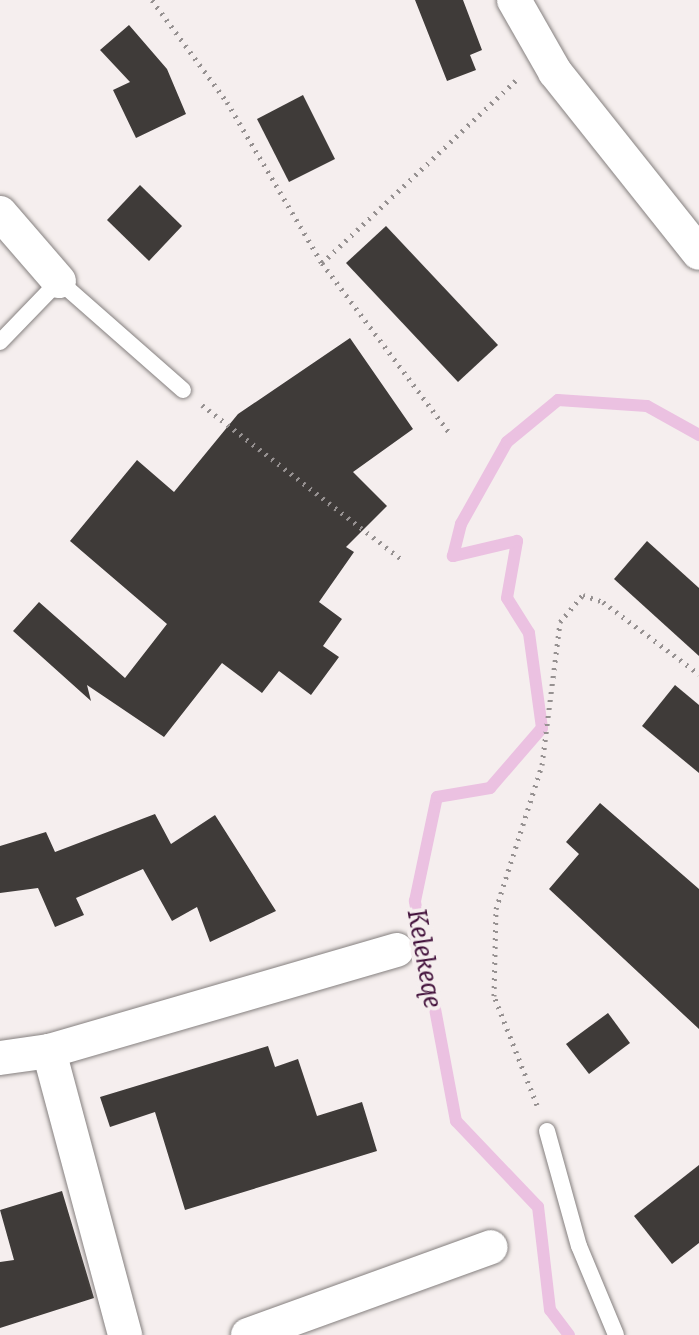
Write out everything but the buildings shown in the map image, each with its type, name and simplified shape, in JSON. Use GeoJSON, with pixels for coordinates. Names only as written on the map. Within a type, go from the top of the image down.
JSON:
{"type":"FeatureCollection","features":[{"type":"Feature","properties":{"kind":"street"},"geometry":{"type":"LineString","coordinates":[[517,1],[547,55],[699,253]]}},
{"type":"Feature","properties":{"kind":"street"},"geometry":{"type":"LineString","coordinates":[[0,213],[59,281]]}},
{"type":"Feature","properties":{"kind":"street"},"geometry":{"type":"LineString","coordinates":[[0,1058],[49,1051],[397,950]]}},
{"type":"Feature","properties":{"kind":"street"},"geometry":{"type":"LineString","coordinates":[[49,1051],[125,1335]]}},
{"type":"Feature","properties":{"kind":"street"},"geometry":{"type":"LineString","coordinates":[[248,1335],[491,1247]]}},
{"type":"Feature","properties":{"kind":"lane"},"geometry":{"type":"LineString","coordinates":[[0,342],[59,281],[183,390]]}},
{"type":"Feature","properties":{"kind":"lane"},"geometry":{"type":"LineString","coordinates":[[547,1131],[579,1246],[616,1335]]}},
{"type":"Feature","properties":{"kind":"path"},"geometry":{"type":"LineString","coordinates":[[152,0],[227,102],[322,263],[451,435]]}},
{"type":"Feature","properties":{"kind":"path"},"geometry":{"type":"LineString","coordinates":[[322,263],[547,55]]}},
{"type":"Feature","properties":{"kind":"path"},"geometry":{"type":"LineString","coordinates":[[183,390],[401,559]]}},
{"type":"Feature","properties":{"kind":"path"},"geometry":{"type":"LineString","coordinates":[[547,1131],[494,996],[496,909],[542,765],[560,622],[583,595],[603,602],[699,674]]}},
{"type":"Feature","properties":{"kind":"waterway","name":"Kelekeqe"},"geometry":{"type":"LineString","coordinates":[[569,1335],[550,1310],[538,1207],[456,1121],[415,901],[437,797],[490,788],[542,728],[529,633],[507,598],[517,541],[453,556],[461,524],[507,442],[558,400],[647,406],[699,435]]}}]}
